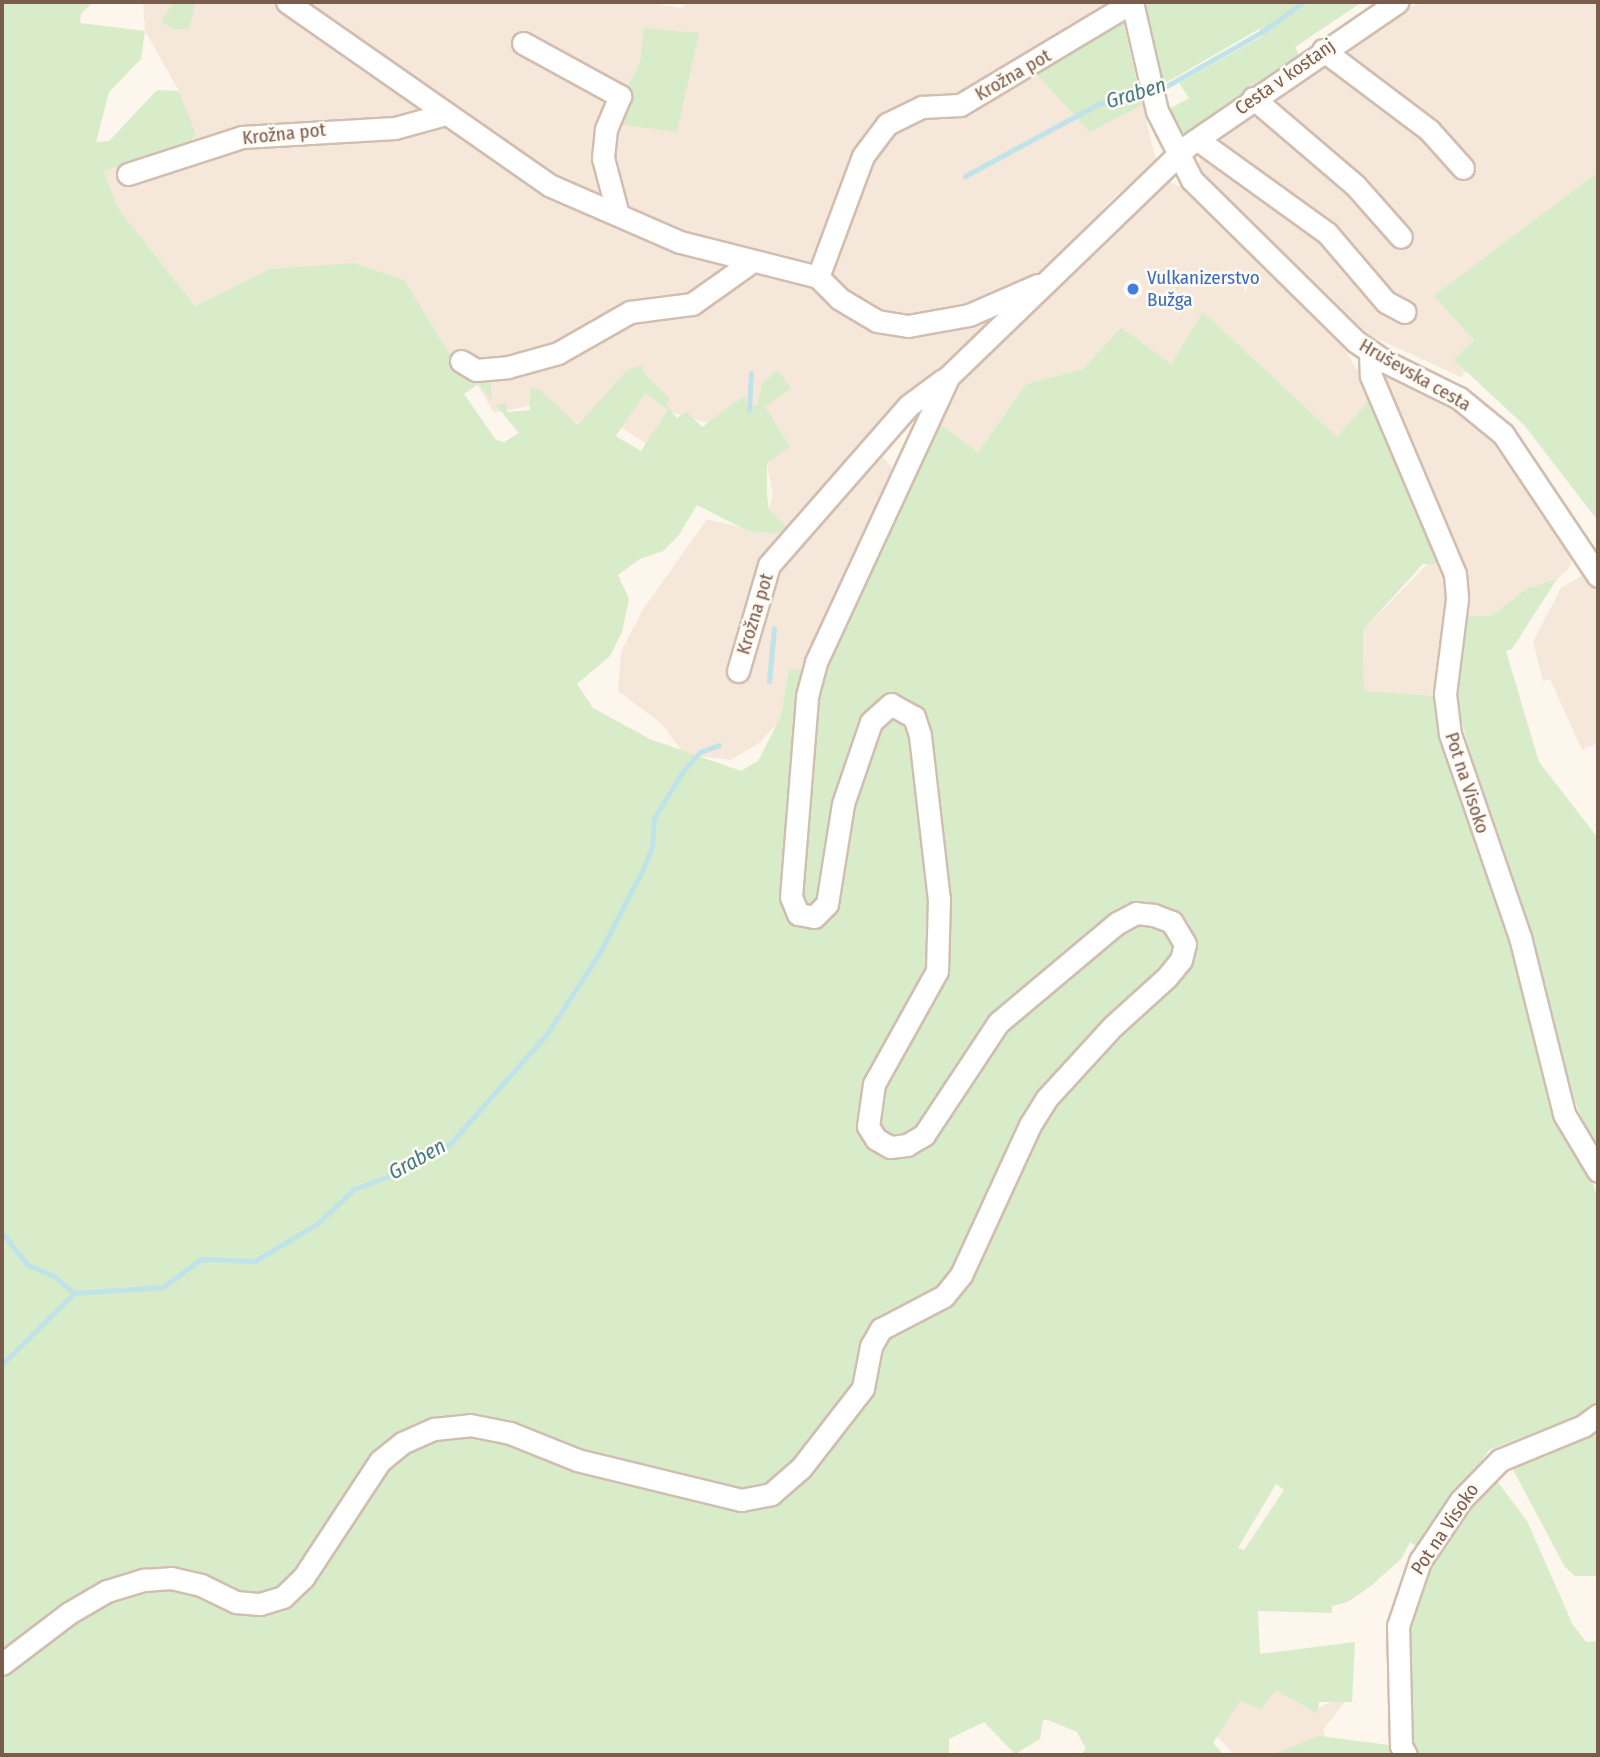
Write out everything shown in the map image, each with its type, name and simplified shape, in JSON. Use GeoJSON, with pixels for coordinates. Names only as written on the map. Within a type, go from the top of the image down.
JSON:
{"type":"FeatureCollection","features":[{"type":"Feature","properties":{"kind":"street"},"geometry":{"type":"LineString","coordinates":[[287,2],[549,185],[617,211],[680,242],[818,277]]}},
{"type":"Feature","properties":{"kind":"street","name":"Krožna pot"},"geometry":{"type":"LineString","coordinates":[[1056,277],[969,315],[908,326],[877,321],[840,299],[818,277],[863,156],[887,124],[922,107],[960,105],[1132,2]]}},
{"type":"Feature","properties":{"kind":"street","name":"Hruševska cesta"},"geometry":{"type":"LineString","coordinates":[[1132,2],[1151,92],[1177,157],[1196,185],[1332,321],[1370,352],[1459,398],[1503,434],[1598,576]]}},
{"type":"Feature","properties":{"kind":"street","name":"Cesta v kostanj"},"geometry":{"type":"LineString","coordinates":[[1177,157],[1254,98],[1397,2]]}},
{"type":"Feature","properties":{"kind":"street"},"geometry":{"type":"LineString","coordinates":[[523,43],[620,96],[606,129],[603,158],[617,211]]}},
{"type":"Feature","properties":{"kind":"street"},"geometry":{"type":"LineString","coordinates":[[1323,50],[1429,130],[1463,168]]}},
{"type":"Feature","properties":{"kind":"street"},"geometry":{"type":"LineString","coordinates":[[1254,98],[1355,185],[1401,237]]}},
{"type":"Feature","properties":{"kind":"street","name":"Krožna pot"},"geometry":{"type":"LineString","coordinates":[[128,174],[242,137],[396,128],[445,114]]}},
{"type":"Feature","properties":{"kind":"street"},"geometry":{"type":"LineString","coordinates":[[1198,139],[1327,233],[1386,302],[1405,312]]}},
{"type":"Feature","properties":{"kind":"street","name":"Krožna pot"},"geometry":{"type":"LineString","coordinates":[[738,671],[761,586],[786,542],[908,406],[948,377],[1056,277],[1123,203],[1177,157]]}},
{"type":"Feature","properties":{"kind":"street"},"geometry":{"type":"LineString","coordinates":[[461,362],[476,370],[508,367],[558,353],[630,312],[692,304],[751,262]]}},
{"type":"Feature","properties":{"kind":"street","name":"Pot na Visoko"},"geometry":{"type":"LineString","coordinates":[[1370,352],[1371,376],[1455,573],[1457,599],[1445,694],[1450,734],[1520,937],[1564,1114],[1598,1171]]}},
{"type":"Feature","properties":{"kind":"street","name":"Krožna pot"},"geometry":{"type":"LineString","coordinates":[[2,1664],[69,1613],[107,1591],[144,1580],[171,1578],[201,1585],[236,1602],[260,1604],[282,1597],[303,1578],[380,1461],[402,1443],[434,1429],[470,1425],[510,1433],[577,1460],[719,1498],[759,1498],[785,1484],[842,1419],[863,1388],[872,1346],[881,1329],[944,1296],[961,1275],[1030,1125],[1046,1099],[1113,1026],[1167,977],[1181,960],[1185,944],[1172,922],[1154,915],[1136,913],[1117,923],[998,1023],[924,1135],[907,1145],[890,1147],[876,1139],[868,1126],[874,1084],[937,971],[939,900],[920,735],[914,717],[891,704],[871,722],[843,804],[827,904],[814,917],[798,914],[791,897],[807,696],[816,662],[948,377]]}},
{"type":"Feature","properties":{"kind":"street","name":"Pot na Visoko"},"geometry":{"type":"LineString","coordinates":[[1406,1755],[1401,1746],[1398,1626],[1420,1561],[1461,1500],[1500,1460],[1526,1445],[1583,1426],[1598,1415]]}},
{"type":"Feature","properties":{"kind":"shaded area"},"geometry":{"type":"Polygon","coordinates":[[[143,2],[647,2],[682,8],[686,2],[1118,2],[1156,160],[1108,203],[1059,264],[877,448],[894,471],[824,615],[806,693],[758,744],[730,760],[684,754],[662,724],[618,691],[621,652],[642,611],[707,519],[763,533],[773,495],[766,459],[750,435],[673,413],[655,450],[600,413],[585,429],[549,402],[494,413],[471,374],[269,269],[195,306],[118,208],[104,171],[188,146],[196,134],[179,91],[145,31],[143,2]]]}},
{"type":"Feature","properties":{"kind":"shaded area"},"geometry":{"type":"Polygon","coordinates":[[[1422,2],[1598,2],[1598,191],[1461,377],[1369,335],[1270,247],[1198,167],[1201,155],[1232,127],[1380,22],[1422,2]]]}},
{"type":"Feature","properties":{"kind":"shaded area"},"geometry":{"type":"Polygon","coordinates":[[[1169,182],[1181,187],[1344,348],[1372,396],[1338,438],[1203,313],[1171,364],[1121,327],[1083,369],[1026,384],[978,452],[934,420],[992,342],[1122,217],[1169,182]]]}},
{"type":"Feature","properties":{"kind":"shaded area"},"geometry":{"type":"Polygon","coordinates":[[[1384,375],[1452,407],[1488,435],[1509,461],[1572,560],[1568,570],[1557,579],[1528,588],[1491,616],[1462,615],[1381,380],[1384,375]]]}},
{"type":"Feature","properties":{"kind":"shaded area"},"geometry":{"type":"Polygon","coordinates":[[[1441,550],[1451,579],[1439,696],[1364,691],[1363,630],[1441,550]]]}},
{"type":"Feature","properties":{"kind":"shaded area"},"geometry":{"type":"Polygon","coordinates":[[[1583,575],[1598,594],[1598,743],[1582,750],[1550,679],[1543,681],[1533,642],[1561,588],[1583,575]]]}},
{"type":"Feature","properties":{"kind":"shaded area"},"geometry":{"type":"Polygon","coordinates":[[[1241,1668],[1311,1711],[1352,1693],[1323,1730],[1330,1749],[1401,1746],[1406,1755],[1235,1755],[1194,1713],[1241,1668]]]}},
{"type":"Feature","properties":{"kind":"green space"},"geometry":{"type":"Polygon","coordinates":[[[2,2],[93,2],[81,14],[80,23],[145,31],[141,59],[109,92],[96,142],[109,141],[157,90],[179,91],[196,134],[188,146],[104,171],[118,208],[195,306],[269,269],[354,263],[404,280],[453,360],[490,370],[492,401],[478,384],[464,394],[496,440],[504,442],[519,433],[495,404],[506,403],[507,412],[530,410],[530,388],[540,390],[578,425],[628,369],[642,365],[644,373],[670,399],[666,405],[677,418],[686,411],[702,427],[745,395],[746,406],[758,405],[762,383],[777,370],[791,388],[765,407],[790,447],[767,463],[767,495],[769,510],[789,530],[773,534],[746,530],[697,505],[679,535],[663,551],[640,559],[618,575],[629,599],[622,632],[610,656],[577,684],[593,708],[650,739],[741,771],[758,761],[781,716],[789,669],[802,670],[799,696],[812,681],[934,420],[978,452],[1026,384],[1083,369],[1121,327],[1171,364],[1203,312],[1337,437],[1372,396],[1441,550],[1436,564],[1423,564],[1363,630],[1364,691],[1439,696],[1598,1200],[1598,1408],[1489,1450],[1420,1549],[1410,1542],[1401,1559],[1348,1602],[1332,1606],[1332,1613],[1258,1611],[1260,1654],[1355,1642],[1352,1702],[1319,1702],[1317,1714],[1276,1690],[1261,1709],[1240,1701],[1213,1743],[1224,1755],[1080,1755],[1086,1749],[1077,1732],[1043,1720],[1040,1739],[1015,1754],[984,1722],[949,1739],[949,1755],[2,1755],[2,2]],[[645,393],[616,436],[641,451],[668,410],[645,393]],[[1276,1484],[1238,1548],[1244,1550],[1284,1490],[1276,1484]]]}},
{"type":"Feature","properties":{"kind":"green space"},"geometry":{"type":"Polygon","coordinates":[[[174,2],[196,2],[189,29],[173,29],[161,22],[174,2]]]}},
{"type":"Feature","properties":{"kind":"green space"},"geometry":{"type":"Polygon","coordinates":[[[1145,2],[1362,2],[1295,47],[1299,55],[1201,128],[1187,134],[1178,130],[1166,111],[1189,98],[1179,83],[1263,36],[1259,29],[1162,85],[1157,80],[1145,2]]]}},
{"type":"Feature","properties":{"kind":"green space"},"geometry":{"type":"Polygon","coordinates":[[[1122,16],[1142,105],[1090,132],[1028,65],[1122,16]]]}},
{"type":"Feature","properties":{"kind":"green space"},"geometry":{"type":"Polygon","coordinates":[[[644,28],[699,33],[677,132],[609,123],[640,62],[644,28]]]}},
{"type":"Feature","properties":{"kind":"green space"},"geometry":{"type":"Polygon","coordinates":[[[1598,172],[1598,521],[1525,426],[1454,360],[1474,340],[1434,296],[1598,172]]]}},
{"type":"Feature","properties":{"kind":"green space"},"geometry":{"type":"Polygon","coordinates":[[[1557,579],[1512,649],[1506,651],[1539,762],[1598,838],[1598,1141],[1592,1142],[1575,1102],[1544,990],[1487,819],[1458,707],[1449,705],[1462,615],[1491,616],[1528,588],[1557,579]]]}},
{"type":"Feature","properties":{"kind":"green space"},"geometry":{"type":"Polygon","coordinates":[[[1598,1422],[1598,1576],[1575,1576],[1565,1567],[1511,1466],[1598,1422]]]}},
{"type":"Feature","properties":{"kind":"green space"},"geometry":{"type":"Polygon","coordinates":[[[1497,1481],[1527,1521],[1573,1625],[1586,1642],[1598,1641],[1598,1755],[1417,1755],[1414,1750],[1401,1636],[1414,1587],[1483,1484],[1497,1481]]]}},
{"type":"Feature","properties":{"kind":"green space"},"geometry":{"type":"Polygon","coordinates":[[[1319,1736],[1389,1745],[1393,1754],[1271,1755],[1319,1736]]]}},
{"type":"Feature","properties":{"kind":"waterway","name":"Graben"},"geometry":{"type":"LineString","coordinates":[[1158,91],[1262,32],[1303,2]]}},
{"type":"Feature","properties":{"kind":"waterway","name":"Graben"},"geometry":{"type":"LineString","coordinates":[[965,176],[1098,104],[1149,94]]}},
{"type":"Feature","properties":{"kind":"waterway","name":"Graben"},"geometry":{"type":"LineString","coordinates":[[749,410],[751,373]]}},
{"type":"Feature","properties":{"kind":"waterway","name":"Graben"},"geometry":{"type":"LineString","coordinates":[[769,681],[774,628]]}},
{"type":"Feature","properties":{"kind":"waterway","name":"Graben"},"geometry":{"type":"LineString","coordinates":[[2,1364],[74,1293],[163,1287],[201,1259],[255,1261],[318,1223],[354,1189],[401,1172],[449,1145],[547,1034],[600,952],[643,869],[652,847],[654,818],[683,771],[700,752],[719,745]]}},
{"type":"Feature","properties":{"kind":"waterway"},"geometry":{"type":"LineString","coordinates":[[2,1233],[28,1265],[54,1276],[74,1293]]}},
{"type":"Feature","properties":{"kind":"place","name":"Vulkanizerstvo Bužga"},"geometry":{"type":"Point","coordinates":[1133,289]}}]}
